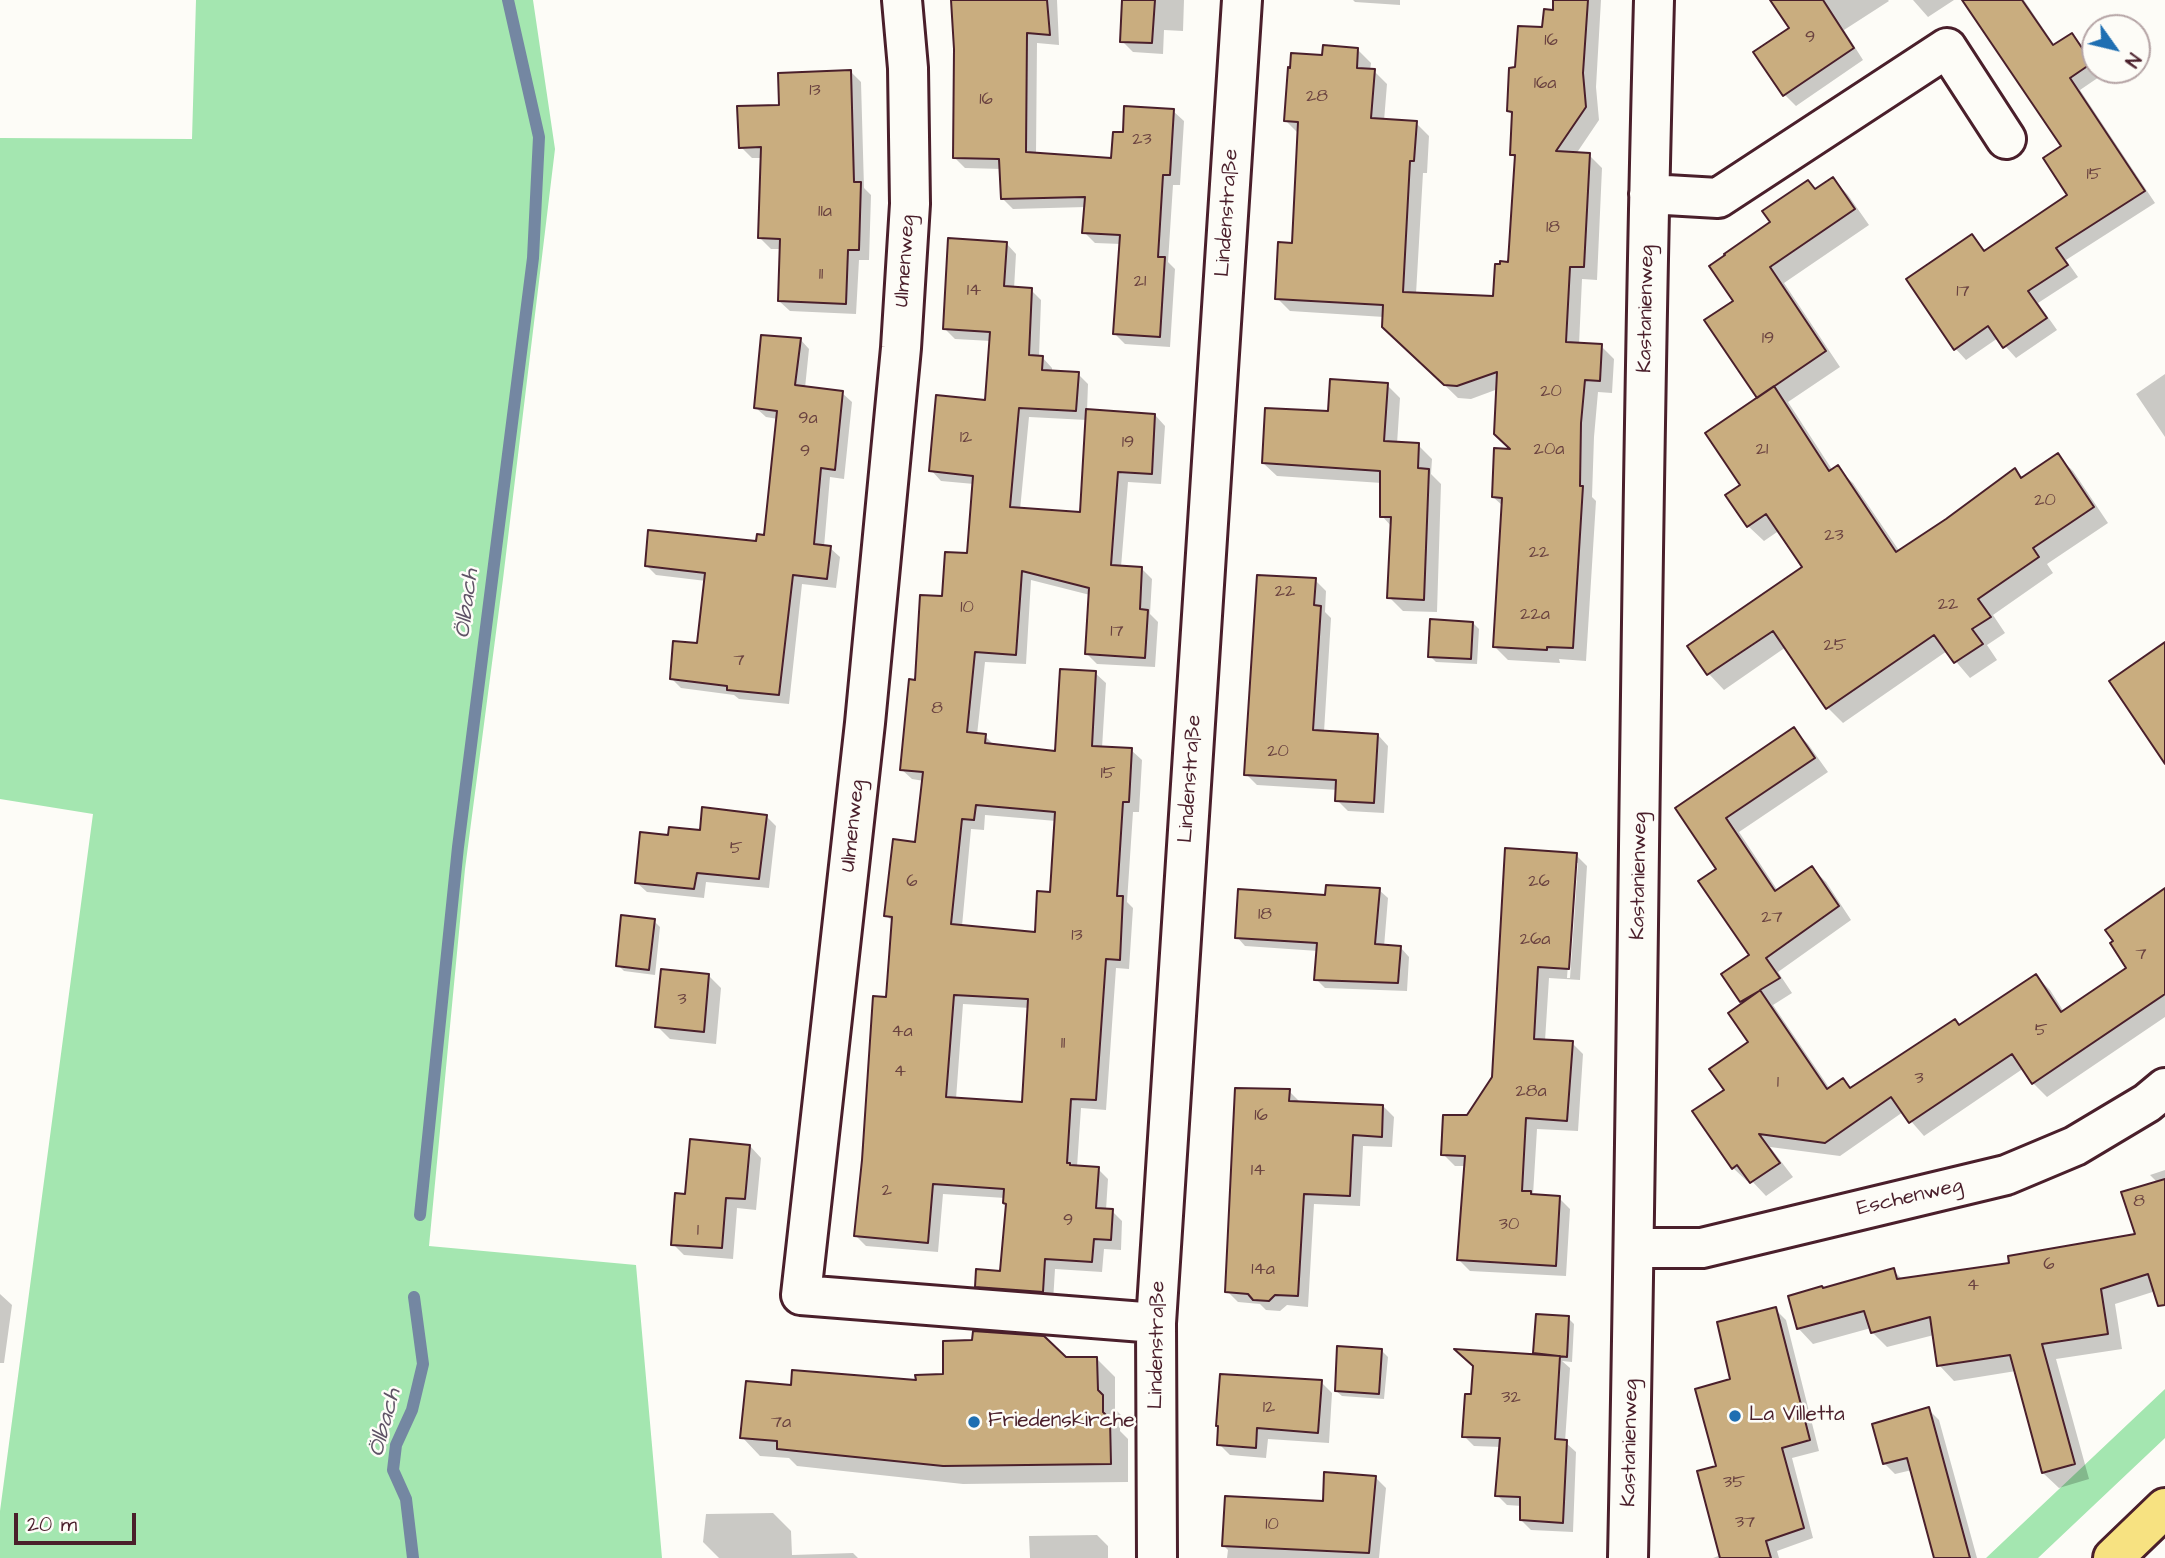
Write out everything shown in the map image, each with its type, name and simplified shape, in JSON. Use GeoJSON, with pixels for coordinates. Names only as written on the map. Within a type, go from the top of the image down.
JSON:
{"type":"FeatureCollection","features":[{"type":"Feature","properties":{"kind":"main road"},"geometry":{"type":"LineString","coordinates":[[2113,1558],[2165,1508]]}},
{"type":"Feature","properties":{"kind":"street","name":"Ulmenweg"},"geometry":{"type":"LineString","coordinates":[[902,0],[908,68],[910,204],[901,348],[864,737],[801,1295],[1156,1323]]}},
{"type":"Feature","properties":{"kind":"street","name":"Lindenstraße"},"geometry":{"type":"LineString","coordinates":[[1157,1558],[1156,1323],[1242,0]]}},
{"type":"Feature","properties":{"kind":"street","name":"Kastanienweg"},"geometry":{"type":"LineString","coordinates":[[1628,1558],[1635,1248],[1648,194],[1654,0]]}},
{"type":"Feature","properties":{"kind":"street"},"geometry":{"type":"LineString","coordinates":[[1648,194],[1718,198],[1947,48],[2006,139]]}},
{"type":"Feature","properties":{"kind":"street","name":"Eschenweg"},"geometry":{"type":"LineString","coordinates":[[1635,1248],[1702,1248],[2006,1175],[2075,1146],[2147,1103],[2165,1088]]}},
{"type":"Feature","properties":{"kind":"green space"},"geometry":{"type":"Polygon","coordinates":[[[196,0],[533,0],[555,149],[465,869],[429,1246],[636,1265],[662,1558],[0,1558],[0,1511],[93,814],[0,799],[0,138],[192,139],[196,0]]]}},
{"type":"Feature","properties":{"kind":"green space"},"geometry":{"type":"Polygon","coordinates":[[[2165,1389],[2165,1438],[2038,1558],[1986,1558],[2165,1389]]]}},
{"type":"Feature","properties":{"kind":"building"},"geometry":{"type":"Polygon","coordinates":[[[951,0],[1047,0],[1050,35],[1027,33],[1026,152],[1111,158],[1113,132],[1123,132],[1124,106],[1174,109],[1170,175],[1163,175],[1158,257],[1165,257],[1160,337],[1113,334],[1120,235],[1082,233],[1085,197],[1001,199],[999,159],[953,158],[954,49],[951,0]]]}},
{"type":"Feature","properties":{"kind":"building"},"geometry":{"type":"Polygon","coordinates":[[[1122,0],[1155,0],[1152,43],[1120,42],[1122,0]]]}},
{"type":"Feature","properties":{"kind":"building"},"geometry":{"type":"Polygon","coordinates":[[[1553,0],[1588,0],[1583,73],[1586,107],[1556,151],[1590,153],[1584,267],[1570,267],[1566,342],[1602,344],[1600,381],[1585,380],[1581,423],[1580,486],[1583,486],[1573,648],[1547,647],[1547,650],[1493,647],[1502,498],[1492,497],[1494,448],[1510,449],[1494,434],[1497,372],[1457,386],[1444,385],[1382,327],[1383,305],[1275,299],[1278,242],[1292,243],[1298,122],[1284,121],[1288,67],[1290,68],[1291,53],[1322,55],[1323,45],[1358,48],[1357,68],[1375,69],[1371,118],[1417,121],[1414,161],[1410,161],[1403,292],[1493,296],[1495,264],[1500,264],[1500,261],[1508,262],[1515,155],[1510,155],[1512,112],[1507,111],[1509,68],[1515,67],[1518,26],[1542,27],[1544,9],[1553,10],[1553,0]]]}},
{"type":"Feature","properties":{"kind":"building"},"geometry":{"type":"Polygon","coordinates":[[[1770,0],[1823,0],[1854,48],[1783,96],[1753,52],[1789,28],[1770,0]]]}},
{"type":"Feature","properties":{"kind":"building"},"geometry":{"type":"Polygon","coordinates":[[[1962,0],[2022,0],[2053,45],[2072,33],[2081,46],[2081,70],[2070,78],[2145,191],[2056,248],[2068,265],[2028,291],[2047,318],[2003,348],[1988,326],[1954,350],[1906,279],[1972,234],[1984,251],[2067,195],[2043,158],[2061,146],[1962,0]]]}},
{"type":"Feature","properties":{"kind":"building"},"geometry":{"type":"Polygon","coordinates":[[[851,70],[854,182],[861,182],[859,250],[848,250],[846,304],[778,301],[780,239],[758,238],[761,147],[739,148],[737,106],[779,105],[778,73],[851,70]]]}},
{"type":"Feature","properties":{"kind":"building"},"geometry":{"type":"Polygon","coordinates":[[[1833,177],[1855,209],[1770,267],[1826,351],[1757,398],[1704,320],[1733,301],[1709,266],[1770,222],[1762,211],[1808,180],[1815,189],[1833,177]]]}},
{"type":"Feature","properties":{"kind":"building"},"geometry":{"type":"Polygon","coordinates":[[[948,238],[1007,242],[1004,286],[1032,288],[1029,355],[1043,356],[1042,370],[1079,372],[1076,411],[1019,408],[1010,507],[1080,512],[1086,409],[1155,414],[1152,474],[1118,472],[1111,565],[1142,567],[1140,609],[1148,610],[1145,658],[1085,654],[1089,588],[1022,571],[1016,655],[975,652],[967,732],[986,734],[985,743],[1055,751],[1060,669],[1096,671],[1092,746],[1132,748],[1129,802],[1123,802],[1117,896],[1123,896],[1120,960],[1106,959],[1096,1100],[1071,1099],[1067,1163],[1099,1167],[1096,1208],[1113,1209],[1111,1240],[1094,1239],[1092,1262],[1045,1259],[1043,1292],[975,1287],[976,1269],[1000,1271],[1006,1204],[1003,1203],[1004,1189],[933,1184],[928,1243],[854,1236],[873,996],[886,997],[892,917],[884,916],[893,839],[915,842],[923,772],[900,770],[909,679],[915,680],[920,595],[942,596],[945,552],[967,553],[973,476],[929,471],[936,395],[985,400],[990,332],[943,329],[948,238]],[[976,805],[974,820],[962,819],[951,924],[1035,932],[1037,891],[1050,892],[1055,812],[976,805]],[[954,995],[946,1097],[1022,1102],[1028,999],[954,995]]]}},
{"type":"Feature","properties":{"kind":"building"},"geometry":{"type":"Polygon","coordinates":[[[761,335],[801,338],[795,385],[843,391],[835,470],[821,468],[814,544],[831,546],[827,579],[793,575],[779,695],[727,690],[727,686],[670,679],[673,641],[697,643],[705,573],[645,566],[648,530],[756,541],[757,534],[764,535],[777,411],[754,408],[761,335]]]}},
{"type":"Feature","properties":{"kind":"building"},"geometry":{"type":"Polygon","coordinates":[[[1330,379],[1388,383],[1384,441],[1419,443],[1418,468],[1429,469],[1424,600],[1387,598],[1391,517],[1380,517],[1380,471],[1262,463],[1265,408],[1328,411],[1330,379]]]}},
{"type":"Feature","properties":{"kind":"building"},"geometry":{"type":"Polygon","coordinates":[[[1774,386],[1829,471],[1838,465],[1896,552],[2015,468],[2021,478],[2058,453],[2094,507],[2033,548],[2039,557],[1978,599],[1991,617],[1972,629],[1983,644],[1954,663],[1934,635],[1826,709],[1773,631],[1707,675],[1687,646],[1802,567],[1766,514],[1747,527],[1725,495],[1740,485],[1705,433],[1774,386]]]}},
{"type":"Feature","properties":{"kind":"building"},"geometry":{"type":"Polygon","coordinates":[[[1257,575],[1316,578],[1314,605],[1321,606],[1313,730],[1378,734],[1374,803],[1335,801],[1336,780],[1244,775],[1257,575]]]}},
{"type":"Feature","properties":{"kind":"building"},"geometry":{"type":"Polygon","coordinates":[[[1430,619],[1473,622],[1471,659],[1428,657],[1430,619]]]}},
{"type":"Feature","properties":{"kind":"building"},"geometry":{"type":"Polygon","coordinates":[[[2165,642],[2165,764],[2109,681],[2165,642]]]}},
{"type":"Feature","properties":{"kind":"building"},"geometry":{"type":"Polygon","coordinates":[[[1794,727],[1815,758],[1726,818],[1775,891],[1812,866],[1839,906],[1766,958],[1780,978],[1760,990],[1827,1089],[1843,1078],[1850,1088],[1955,1019],[1959,1025],[2036,974],[2061,1012],[2126,968],[2105,930],[2165,888],[2165,994],[2032,1084],[2012,1054],[1909,1123],[1891,1097],[1825,1143],[1759,1134],[1780,1163],[1750,1183],[1737,1165],[1732,1169],[1692,1111],[1724,1090],[1709,1069],[1748,1042],[1728,1013],[1759,991],[1740,1002],[1721,974],[1749,955],[1698,881],[1716,869],[1675,808],[1794,727]]]}},
{"type":"Feature","properties":{"kind":"building"},"geometry":{"type":"Polygon","coordinates":[[[702,807],[767,815],[759,879],[697,873],[694,889],[635,883],[640,832],[668,835],[669,827],[700,830],[702,807]]]}},
{"type":"Feature","properties":{"kind":"building"},"geometry":{"type":"Polygon","coordinates":[[[1505,848],[1577,853],[1569,969],[1538,967],[1534,1039],[1573,1041],[1567,1121],[1526,1118],[1522,1191],[1560,1196],[1556,1266],[1457,1260],[1465,1156],[1441,1155],[1443,1115],[1467,1115],[1492,1077],[1505,848]]]}},
{"type":"Feature","properties":{"kind":"building"},"geometry":{"type":"Polygon","coordinates":[[[1326,885],[1380,888],[1375,944],[1401,946],[1398,983],[1314,980],[1317,943],[1235,938],[1238,889],[1325,895],[1326,885]]]}},
{"type":"Feature","properties":{"kind":"building"},"geometry":{"type":"Polygon","coordinates":[[[621,915],[655,919],[649,970],[616,966],[621,915]]]}},
{"type":"Feature","properties":{"kind":"building"},"geometry":{"type":"Polygon","coordinates":[[[661,969],[709,974],[704,1032],[655,1027],[661,969]]]}},
{"type":"Feature","properties":{"kind":"building"},"geometry":{"type":"Polygon","coordinates":[[[1235,1088],[1290,1089],[1289,1101],[1383,1105],[1382,1137],[1353,1135],[1350,1196],[1304,1194],[1298,1296],[1275,1295],[1269,1301],[1253,1300],[1248,1294],[1225,1292],[1235,1088]]]}},
{"type":"Feature","properties":{"kind":"building"},"geometry":{"type":"Polygon","coordinates":[[[690,1139],[750,1145],[745,1199],[726,1198],[722,1248],[671,1245],[675,1193],[685,1194],[690,1139]]]}},
{"type":"Feature","properties":{"kind":"building"},"geometry":{"type":"Polygon","coordinates":[[[2165,1179],[2165,1305],[2158,1306],[2148,1274],[2101,1289],[2108,1334],[2042,1344],[2075,1464],[2042,1473],[2010,1355],[1937,1366],[1930,1317],[1871,1333],[1864,1311],[1797,1329],[1788,1296],[1822,1286],[1823,1288],[1894,1268],[1897,1279],[2009,1263],[2008,1256],[2135,1234],[2121,1192],[2165,1179]]]}},
{"type":"Feature","properties":{"kind":"building"},"geometry":{"type":"Polygon","coordinates":[[[1776,1307],[1810,1440],[1782,1448],[1804,1528],[1766,1541],[1771,1558],[1720,1558],[1697,1471],[1716,1466],[1695,1389],[1730,1379],[1717,1322],[1776,1307]]]}},
{"type":"Feature","properties":{"kind":"building"},"geometry":{"type":"Polygon","coordinates":[[[1536,1314],[1569,1316],[1567,1357],[1533,1353],[1536,1314]]]}},
{"type":"Feature","properties":{"kind":"building"},"geometry":{"type":"Polygon","coordinates":[[[973,1331],[1044,1336],[1066,1357],[1097,1357],[1098,1390],[1103,1395],[1103,1412],[1110,1419],[1111,1464],[943,1466],[777,1449],[777,1441],[740,1438],[746,1381],[791,1385],[792,1370],[916,1380],[915,1375],[943,1374],[943,1341],[972,1340],[973,1331]]]}},
{"type":"Feature","properties":{"kind":"building"},"geometry":{"type":"Polygon","coordinates":[[[1337,1346],[1382,1349],[1379,1394],[1335,1391],[1337,1346]]]}},
{"type":"Feature","properties":{"kind":"building"},"geometry":{"type":"Polygon","coordinates":[[[1454,1349],[1560,1356],[1555,1439],[1567,1440],[1563,1523],[1520,1520],[1520,1497],[1495,1496],[1500,1438],[1462,1437],[1465,1394],[1471,1394],[1473,1366],[1454,1349]]]}},
{"type":"Feature","properties":{"kind":"building"},"geometry":{"type":"Polygon","coordinates":[[[1220,1374],[1322,1380],[1318,1433],[1257,1428],[1256,1448],[1217,1445],[1220,1374]]]}},
{"type":"Feature","properties":{"kind":"building"},"geometry":{"type":"Polygon","coordinates":[[[1929,1407],[1970,1558],[1934,1558],[1907,1458],[1883,1464],[1872,1424],[1929,1407]]]}},
{"type":"Feature","properties":{"kind":"building"},"geometry":{"type":"Polygon","coordinates":[[[1324,1472],[1376,1476],[1369,1553],[1222,1546],[1225,1496],[1323,1501],[1324,1472]]]}},
{"type":"Feature","properties":{"kind":"waterway","name":"Ölbach"},"geometry":{"type":"LineString","coordinates":[[420,1215],[458,847],[533,258],[539,137],[508,0]]}},
{"type":"Feature","properties":{"kind":"waterway","name":"Ölbach"},"geometry":{"type":"LineString","coordinates":[[413,1558],[406,1499],[393,1470],[396,1445],[412,1410],[423,1364],[414,1297]]}},
{"type":"Feature","properties":{"kind":"place","name":"La Villetta"},"geometry":{"type":"Point","coordinates":[1735,1416]}},
{"type":"Feature","properties":{"kind":"place","name":"Friedenskirche"},"geometry":{"type":"Point","coordinates":[974,1422]}}]}
